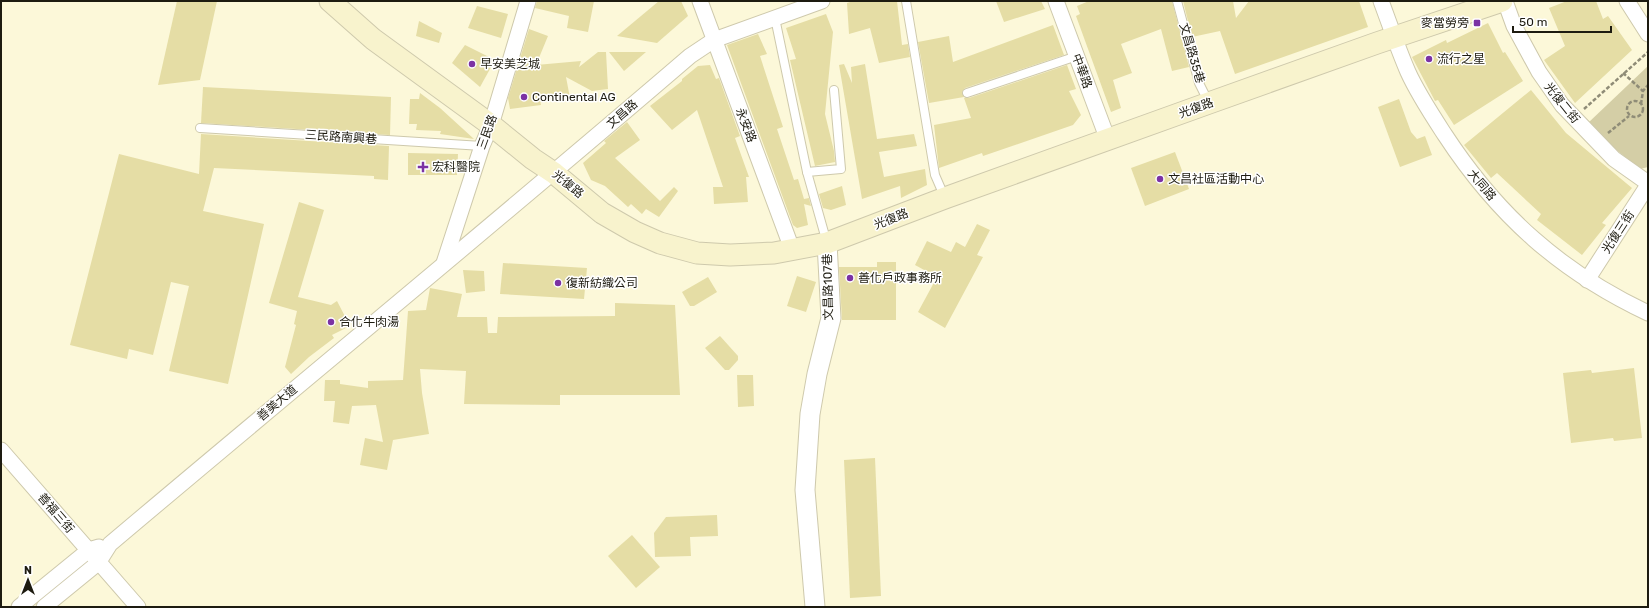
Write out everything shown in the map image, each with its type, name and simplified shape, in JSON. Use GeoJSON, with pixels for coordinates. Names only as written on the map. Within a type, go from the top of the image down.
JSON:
{"type":"FeatureCollection","features":[{"type":"Feature","properties":{"kind":"main road","name":"光復路"},"geometry":{"type":"LineString","coordinates":[[330,1],[373,39],[491,124],[602,213],[636,232],[660,243],[697,253],[730,255],[774,253],[827,243],[945,198],[1209,103],[1504,1]]}},
{"type":"Feature","properties":{"kind":"street","name":"三民路"},"geometry":{"type":"LineString","coordinates":[[444,263],[482,146],[491,124],[528,1]]}},
{"type":"Feature","properties":{"kind":"street","name":"永安路"},"geometry":{"type":"LineString","coordinates":[[700,1],[792,249]]}},
{"type":"Feature","properties":{"kind":"street","name":"文昌路"},"geometry":{"type":"LineString","coordinates":[[444,263],[554,173],[690,56],[714,40],[822,1]]}},
{"type":"Feature","properties":{"kind":"street","name":"中華路"},"geometry":{"type":"LineString","coordinates":[[1056,1],[1108,140]]}},
{"type":"Feature","properties":{"kind":"street","name":"大同路"},"geometry":{"type":"LineString","coordinates":[[1382,1],[1394,38],[1410,75],[1425,104],[1474,177],[1503,210],[1532,238],[1587,280],[1613,296],[1648,313]]}},
{"type":"Feature","properties":{"kind":"street","name":"光復二街"},"geometry":{"type":"LineString","coordinates":[[1504,1],[1514,26],[1539,72],[1562,105],[1614,159],[1648,184]]}},
{"type":"Feature","properties":{"kind":"street"},"geometry":{"type":"LineString","coordinates":[[1627,1],[1648,34]]}},
{"type":"Feature","properties":{"kind":"street","name":"光復三街"},"geometry":{"type":"LineString","coordinates":[[1587,280],[1648,184]]}},
{"type":"Feature","properties":{"kind":"street","name":"文昌路107巷"},"geometry":{"type":"LineString","coordinates":[[815,607],[805,490],[810,414],[817,374],[831,318],[827,243]]}},
{"type":"Feature","properties":{"kind":"street","name":"善美大道"},"geometry":{"type":"LineString","coordinates":[[44,607],[98,563],[110,544],[444,263]]}},
{"type":"Feature","properties":{"kind":"street","name":"善福三街"},"geometry":{"type":"LineString","coordinates":[[1,450],[89,550],[98,563],[112,576],[135,603]]}},
{"type":"Feature","properties":{"kind":"street","name":"善美大道"},"geometry":{"type":"LineString","coordinates":[[19,607],[89,550],[110,544]]}},
{"type":"Feature","properties":{"kind":"lane"},"geometry":{"type":"LineString","coordinates":[[906,1],[936,175],[945,198]]}},
{"type":"Feature","properties":{"kind":"lane","name":"文昌路35巷"},"geometry":{"type":"LineString","coordinates":[[1177,1],[1199,83],[1209,103]]}},
{"type":"Feature","properties":{"kind":"lane","name":"文昌路107巷"},"geometry":{"type":"LineString","coordinates":[[775,18],[807,172],[827,243]]}},
{"type":"Feature","properties":{"kind":"lane"},"geometry":{"type":"LineString","coordinates":[[967,93],[1077,56]]}},
{"type":"Feature","properties":{"kind":"lane"},"geometry":{"type":"LineString","coordinates":[[807,172],[841,169],[834,90]]}},
{"type":"Feature","properties":{"kind":"lane","name":"三民路南興巷"},"geometry":{"type":"LineString","coordinates":[[200,128],[482,146]]}},
{"type":"Feature","properties":{"kind":"path"},"geometry":{"type":"LineString","coordinates":[[1574,119],[1623,73],[1648,52]]}},
{"type":"Feature","properties":{"kind":"path"},"geometry":{"type":"LineString","coordinates":[[1623,73],[1643,91]]}},
{"type":"Feature","properties":{"kind":"path"},"geometry":{"type":"LineString","coordinates":[[1597,142],[1629,116],[1640,116],[1643,111],[1641,104],[1643,91],[1648,85]]}},
{"type":"Feature","properties":{"kind":"path"},"geometry":{"type":"LineString","coordinates":[[1629,116],[1626,108],[1629,103],[1636,101],[1641,104]]}},
{"type":"Feature","properties":{"kind":"shaded area"},"geometry":{"type":"Polygon","coordinates":[[[1648,66],[1648,167],[1640,169],[1614,148],[1588,123],[1648,66]]]}},
{"type":"Feature","properties":{"kind":"building"},"geometry":{"type":"Polygon","coordinates":[[[177,1],[217,1],[200,80],[158,85],[177,1]]]}},
{"type":"Feature","properties":{"kind":"building"},"geometry":{"type":"Polygon","coordinates":[[[537,1],[594,1],[588,32],[567,28],[569,16],[535,8],[537,1]]]}},
{"type":"Feature","properties":{"kind":"building"},"geometry":{"type":"Polygon","coordinates":[[[659,1],[681,1],[688,16],[657,43],[617,36],[659,1]]]}},
{"type":"Feature","properties":{"kind":"building"},"geometry":{"type":"Polygon","coordinates":[[[853,1],[897,1],[902,45],[908,44],[910,57],[879,63],[870,28],[849,34],[847,3],[853,1]]]}},
{"type":"Feature","properties":{"kind":"building"},"geometry":{"type":"Polygon","coordinates":[[[996,1],[1041,1],[1045,9],[1004,22],[996,1]]]}},
{"type":"Feature","properties":{"kind":"building"},"geometry":{"type":"Polygon","coordinates":[[[1089,1],[1172,1],[1189,67],[1172,71],[1161,29],[1121,44],[1132,73],[1113,80],[1121,108],[1111,112],[1076,16],[1080,14],[1077,6],[1089,1]]]}},
{"type":"Feature","properties":{"kind":"building"},"geometry":{"type":"Polygon","coordinates":[[[1183,1],[1233,1],[1236,18],[1249,1],[1359,1],[1368,27],[1235,74],[1220,31],[1192,37],[1183,1]]]}},
{"type":"Feature","properties":{"kind":"building"},"geometry":{"type":"Polygon","coordinates":[[[1567,1],[1596,1],[1603,19],[1608,16],[1632,50],[1575,103],[1544,60],[1565,46],[1549,8],[1567,1]]]}},
{"type":"Feature","properties":{"kind":"building"},"geometry":{"type":"Polygon","coordinates":[[[477,6],[508,14],[501,38],[468,28],[477,6]]]}},
{"type":"Feature","properties":{"kind":"building"},"geometry":{"type":"Polygon","coordinates":[[[826,14],[833,32],[825,114],[834,151],[835,162],[815,166],[790,60],[796,59],[786,28],[826,14]]]}},
{"type":"Feature","properties":{"kind":"building"},"geometry":{"type":"Polygon","coordinates":[[[419,21],[442,33],[439,43],[416,36],[419,21]]]}},
{"type":"Feature","properties":{"kind":"building"},"geometry":{"type":"Polygon","coordinates":[[[1488,23],[1503,53],[1505,52],[1523,81],[1454,125],[1438,100],[1435,101],[1412,57],[1446,40],[1447,43],[1488,23]]]}},
{"type":"Feature","properties":{"kind":"building"},"geometry":{"type":"Polygon","coordinates":[[[1053,25],[1064,55],[965,88],[962,92],[964,97],[929,103],[918,42],[949,36],[953,62],[1053,25]]]}},
{"type":"Feature","properties":{"kind":"building"},"geometry":{"type":"Polygon","coordinates":[[[529,29],[548,36],[536,65],[581,61],[579,67],[598,52],[606,52],[608,89],[592,91],[566,77],[570,98],[540,100],[541,105],[510,109],[508,98],[529,29]]]}},
{"type":"Feature","properties":{"kind":"building"},"geometry":{"type":"Polygon","coordinates":[[[758,34],[767,54],[760,56],[783,127],[777,129],[794,180],[798,179],[804,199],[809,198],[811,206],[804,204],[808,225],[797,228],[793,225],[727,45],[758,34]]]}},
{"type":"Feature","properties":{"kind":"building"},"geometry":{"type":"Polygon","coordinates":[[[465,45],[495,60],[480,87],[452,63],[465,45]]]}},
{"type":"Feature","properties":{"kind":"building"},"geometry":{"type":"Polygon","coordinates":[[[609,52],[646,52],[624,71],[609,52]]]}},
{"type":"Feature","properties":{"kind":"building"},"geometry":{"type":"Polygon","coordinates":[[[844,64],[852,83],[851,67],[865,64],[877,139],[914,134],[917,146],[879,152],[884,177],[925,169],[927,185],[901,198],[900,186],[862,199],[839,65],[844,64]]]}},
{"type":"Feature","properties":{"kind":"building"},"geometry":{"type":"Polygon","coordinates":[[[710,65],[716,79],[719,78],[740,136],[735,138],[749,177],[746,177],[748,202],[714,204],[713,187],[723,187],[697,110],[672,130],[650,106],[682,81],[682,79],[698,66],[710,65]]]}},
{"type":"Feature","properties":{"kind":"building"},"geometry":{"type":"Polygon","coordinates":[[[1067,65],[1076,89],[1069,91],[1081,115],[1073,125],[983,156],[982,153],[939,168],[934,125],[971,118],[964,98],[969,98],[1067,65]]]}},
{"type":"Feature","properties":{"kind":"building"},"geometry":{"type":"Polygon","coordinates":[[[203,87],[391,97],[390,135],[201,123],[203,87]]]}},
{"type":"Feature","properties":{"kind":"building"},"geometry":{"type":"Polygon","coordinates":[[[1531,90],[1566,133],[1632,188],[1602,223],[1606,225],[1582,255],[1537,220],[1541,214],[1497,173],[1491,178],[1464,145],[1531,90]]]}},
{"type":"Feature","properties":{"kind":"building"},"geometry":{"type":"Polygon","coordinates":[[[420,93],[440,108],[474,139],[440,134],[441,131],[416,130],[417,124],[409,124],[410,99],[419,99],[420,93]]]}},
{"type":"Feature","properties":{"kind":"building"},"geometry":{"type":"Polygon","coordinates":[[[1399,99],[1411,132],[1417,139],[1425,136],[1432,155],[1400,167],[1378,107],[1399,99]]]}},
{"type":"Feature","properties":{"kind":"building"},"geometry":{"type":"Polygon","coordinates":[[[627,122],[640,140],[615,158],[660,201],[674,187],[678,191],[659,217],[646,209],[642,214],[631,204],[628,207],[605,186],[591,180],[583,163],[606,143],[604,141],[627,122]]]}},
{"type":"Feature","properties":{"kind":"building"},"geometry":{"type":"Polygon","coordinates":[[[201,134],[389,146],[388,180],[374,179],[374,176],[214,168],[203,211],[264,224],[228,384],[169,371],[189,286],[171,282],[153,355],[129,349],[127,359],[70,345],[119,154],[199,174],[201,134]]]}},
{"type":"Feature","properties":{"kind":"building","name":"文昌社區活動中心"},"geometry":{"type":"Polygon","coordinates":[[[1175,152],[1189,189],[1145,206],[1131,168],[1175,152]]]}},
{"type":"Feature","properties":{"kind":"building"},"geometry":{"type":"Polygon","coordinates":[[[408,153],[458,154],[457,175],[408,175],[408,153]]]}},
{"type":"Feature","properties":{"kind":"building"},"geometry":{"type":"Polygon","coordinates":[[[842,186],[846,205],[831,210],[823,208],[819,194],[842,186]]]}},
{"type":"Feature","properties":{"kind":"building"},"geometry":{"type":"Polygon","coordinates":[[[299,202],[324,210],[298,297],[331,305],[337,301],[350,326],[332,335],[334,338],[309,357],[291,374],[285,367],[296,325],[294,324],[297,311],[269,303],[299,202]]]}},
{"type":"Feature","properties":{"kind":"building"},"geometry":{"type":"Polygon","coordinates":[[[977,224],[990,230],[977,255],[983,257],[945,328],[918,312],[937,277],[915,265],[927,241],[951,252],[956,242],[965,247],[977,224]]]}},
{"type":"Feature","properties":{"kind":"building"},"geometry":{"type":"Polygon","coordinates":[[[877,262],[896,262],[896,320],[842,320],[839,267],[877,267],[877,262]]]}},
{"type":"Feature","properties":{"kind":"building"},"geometry":{"type":"Polygon","coordinates":[[[503,263],[587,268],[584,299],[500,294],[503,263]]]}},
{"type":"Feature","properties":{"kind":"building"},"geometry":{"type":"Polygon","coordinates":[[[463,270],[484,271],[485,291],[466,293],[463,270]]]}},
{"type":"Feature","properties":{"kind":"building"},"geometry":{"type":"Polygon","coordinates":[[[797,276],[816,282],[806,312],[787,306],[797,276]]]}},
{"type":"Feature","properties":{"kind":"building"},"geometry":{"type":"Polygon","coordinates":[[[708,277],[717,292],[694,306],[690,306],[682,292],[708,277]]]}},
{"type":"Feature","properties":{"kind":"building"},"geometry":{"type":"Polygon","coordinates":[[[430,288],[462,294],[457,317],[487,317],[488,333],[497,333],[498,317],[615,316],[615,303],[675,305],[680,395],[560,395],[560,405],[464,404],[466,371],[420,369],[422,393],[429,434],[393,440],[387,470],[360,465],[365,438],[383,442],[376,405],[352,406],[349,424],[333,422],[335,401],[324,401],[325,380],[340,380],[340,384],[368,388],[368,381],[403,380],[408,311],[426,310],[430,288]]]}},
{"type":"Feature","properties":{"kind":"building"},"geometry":{"type":"Polygon","coordinates":[[[720,336],[738,356],[738,360],[729,370],[725,370],[705,348],[720,336]]]}},
{"type":"Feature","properties":{"kind":"building"},"geometry":{"type":"Polygon","coordinates":[[[1634,368],[1642,438],[1614,441],[1613,438],[1571,443],[1563,373],[1591,370],[1592,373],[1634,368]]]}},
{"type":"Feature","properties":{"kind":"building"},"geometry":{"type":"Polygon","coordinates":[[[737,375],[753,375],[754,406],[738,407],[737,375]]]}},
{"type":"Feature","properties":{"kind":"building"},"geometry":{"type":"Polygon","coordinates":[[[875,458],[881,596],[850,598],[844,460],[875,458]]]}},
{"type":"Feature","properties":{"kind":"building"},"geometry":{"type":"Polygon","coordinates":[[[717,515],[718,536],[690,537],[691,556],[655,557],[654,533],[666,517],[717,515]]]}},
{"type":"Feature","properties":{"kind":"building"},"geometry":{"type":"Polygon","coordinates":[[[632,535],[660,567],[636,588],[608,556],[632,535]]]}},
{"type":"Feature","properties":{"kind":"place","name":"麥當勞旁"},"geometry":{"type":"Point","coordinates":[1477,23]}},
{"type":"Feature","properties":{"kind":"place","name":"流行之星"},"geometry":{"type":"Point","coordinates":[1429,59]}},
{"type":"Feature","properties":{"kind":"place","name":"早安美芝城"},"geometry":{"type":"Point","coordinates":[472,64]}},
{"type":"Feature","properties":{"kind":"place","name":"Continental AG"},"geometry":{"type":"Point","coordinates":[524,97]}},
{"type":"Feature","properties":{"kind":"place","name":"宏科醫院"},"geometry":{"type":"Point","coordinates":[423,167]}},
{"type":"Feature","properties":{"kind":"place","name":"文昌社區活動中心"},"geometry":{"type":"Point","coordinates":[1160,179]}},
{"type":"Feature","properties":{"kind":"place","name":"善化戶政事務所"},"geometry":{"type":"Point","coordinates":[850,278]}},
{"type":"Feature","properties":{"kind":"place","name":"復新紡織公司"},"geometry":{"type":"Point","coordinates":[558,283]}},
{"type":"Feature","properties":{"kind":"place","name":"合化牛肉湯"},"geometry":{"type":"Point","coordinates":[331,322]}}]}
